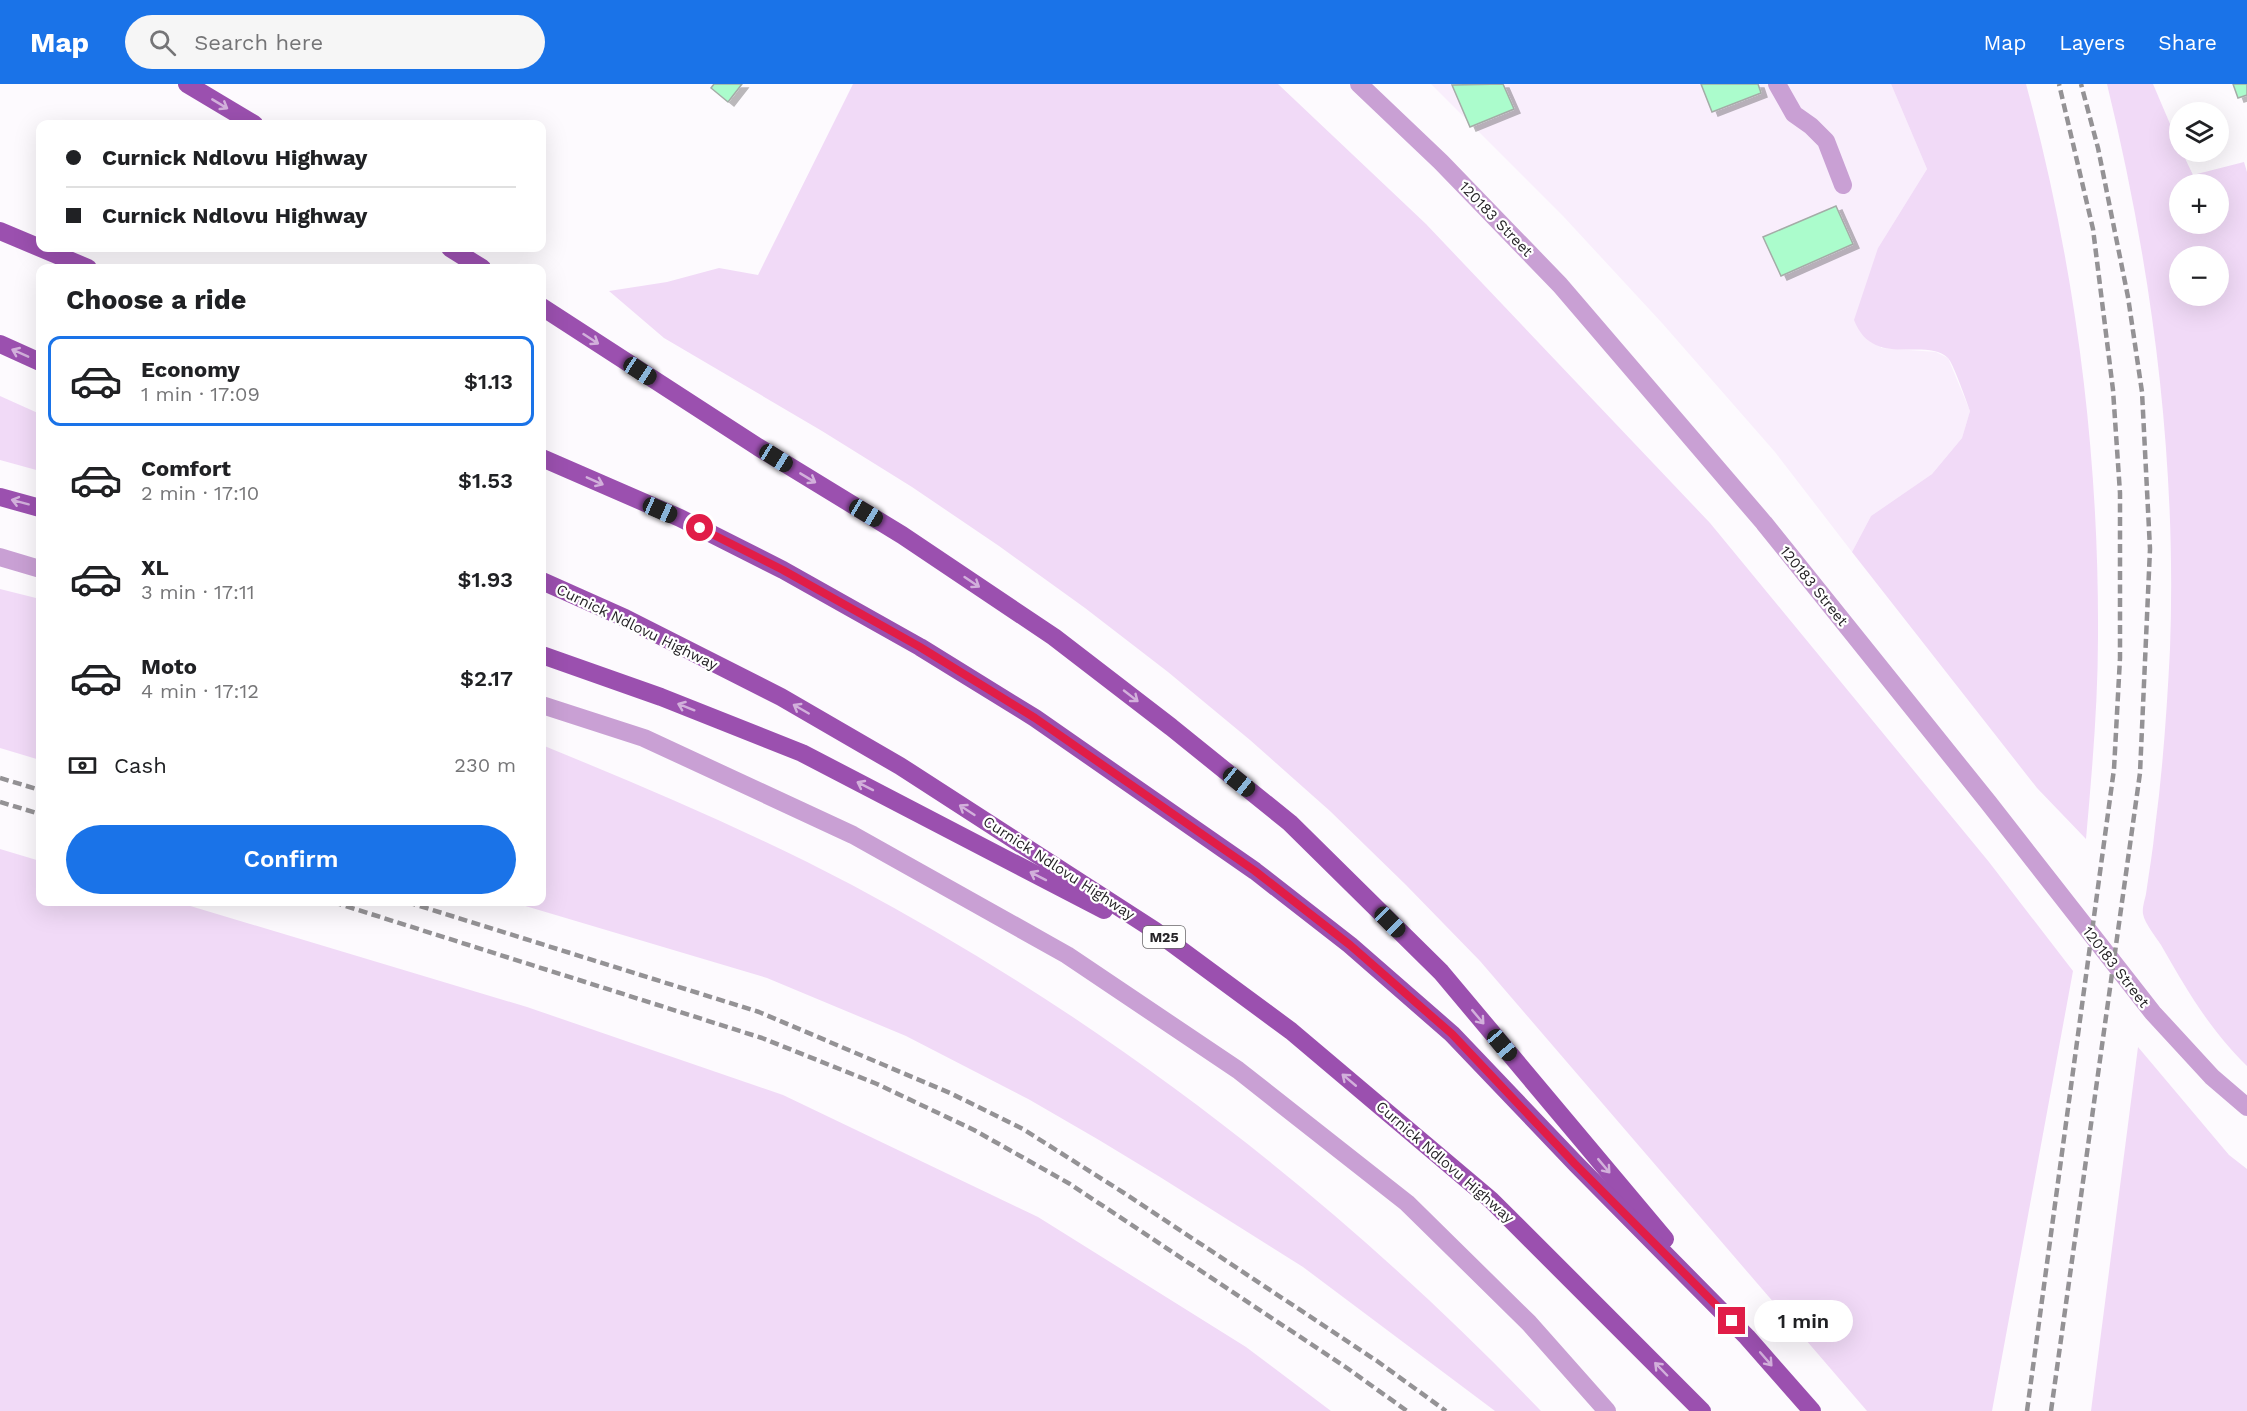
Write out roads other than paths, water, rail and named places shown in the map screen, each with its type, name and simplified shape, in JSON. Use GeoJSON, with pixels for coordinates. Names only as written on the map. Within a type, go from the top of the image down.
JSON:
{"type":"FeatureCollection","features":[{"type":"Feature","properties":{"kind":"main road"},"geometry":{"type":"LineString","coordinates":[[187,84],[247,120]]}},
{"type":"Feature","properties":{"kind":"main road"},"geometry":{"type":"LineString","coordinates":[[0,231],[36,246]]}},
{"type":"Feature","properties":{"kind":"main road"},"geometry":{"type":"LineString","coordinates":[[50,252],[78,264]]}},
{"type":"Feature","properties":{"kind":"main road"},"geometry":{"type":"LineString","coordinates":[[456,252],[476,264]]}},
{"type":"Feature","properties":{"kind":"main road"},"geometry":{"type":"LineString","coordinates":[[546,310],[758,447],[902,535],[1054,637],[1171,726],[1290,823],[1441,972],[1747,1337],[1812,1411]]}},
{"type":"Feature","properties":{"kind":"main road"},"geometry":{"type":"LineString","coordinates":[[0,344],[36,360]]}},
{"type":"Feature","properties":{"kind":"main road"},"geometry":{"type":"LineString","coordinates":[[546,460],[680,518],[783,570],[920,647],[1035,718],[1255,871],[1350,945],[1452,1034],[1575,1164],[1747,1337]]}},
{"type":"Feature","properties":{"kind":"main road"},"geometry":{"type":"LineString","coordinates":[[0,497],[36,507]]}},
{"type":"Feature","properties":{"kind":"main road","name":"Curnick Ndlovu Highway"},"geometry":{"type":"LineString","coordinates":[[546,583],[635,623],[781,697],[871,749],[1144,923],[1291,1031],[1491,1200],[1702,1411]]}},
{"type":"Feature","properties":{"kind":"main road"},"geometry":{"type":"LineString","coordinates":[[546,656],[661,697],[802,753],[1183,951]]}},
{"type":"Feature","properties":{"kind":"street","name":"120183 Street"},"geometry":{"type":"LineString","coordinates":[[1359,84],[1441,162],[1560,285],[1764,523],[1988,802],[2153,1013],[2212,1077],[2247,1107]]}},
{"type":"Feature","properties":{"kind":"street"},"geometry":{"type":"LineString","coordinates":[[1777,84],[1794,114],[1826,141],[1843,184]]}},
{"type":"Feature","properties":{"kind":"street"},"geometry":{"type":"LineString","coordinates":[[0,557],[36,567]]}},
{"type":"Feature","properties":{"kind":"street"},"geometry":{"type":"LineString","coordinates":[[546,706],[644,738],[852,835],[1077,961],[1238,1070],[1407,1203],[1529,1323],[1606,1411]]}},
{"type":"Feature","properties":{"kind":"railway"},"geometry":{"type":"LineString","coordinates":[[2027,1411],[2114,769],[2120,658],[2120,493],[2113,390],[2093,229],[2059,84]]}},
{"type":"Feature","properties":{"kind":"railway"},"geometry":{"type":"LineString","coordinates":[[2051,1411],[2140,773],[2150,549],[2142,392],[2128,297],[2098,148],[2081,84]]}},
{"type":"Feature","properties":{"kind":"railway"},"geometry":{"type":"LineString","coordinates":[[0,778],[36,789]]}},
{"type":"Feature","properties":{"kind":"railway"},"geometry":{"type":"LineString","coordinates":[[0,802],[36,813]]}},
{"type":"Feature","properties":{"kind":"railway"},"geometry":{"type":"LineString","coordinates":[[346,906],[762,1038],[877,1084],[974,1130],[1070,1184],[1347,1368],[1407,1411]]}},
{"type":"Feature","properties":{"kind":"railway"},"geometry":{"type":"LineString","coordinates":[[420,906],[759,1012],[950,1093],[1023,1129],[1124,1193],[1377,1361],[1446,1411]]}}]}
